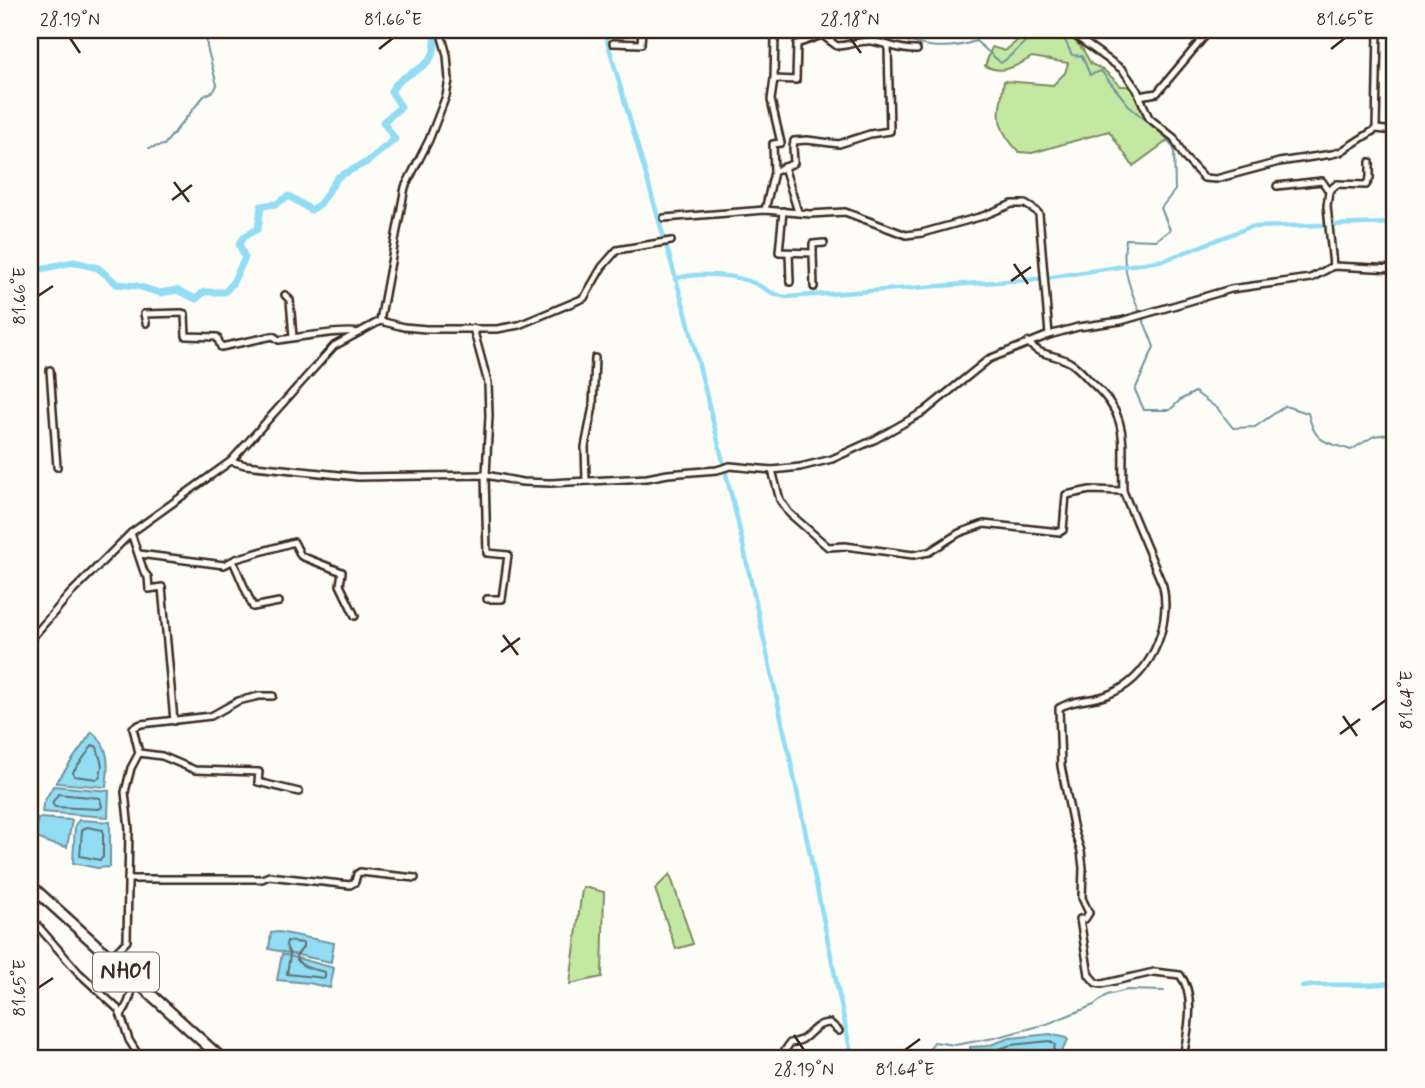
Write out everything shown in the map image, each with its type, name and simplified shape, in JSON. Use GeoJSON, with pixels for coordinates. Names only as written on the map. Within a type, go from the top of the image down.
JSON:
{"type":"FeatureCollection","features":[{"type":"Feature","properties":{"kind":"highway","name":"NH01"},"geometry":{"type":"LineString","coordinates":[[30,885],[222,1058]]}},
{"type":"Feature","properties":{"kind":"street"},"geometry":{"type":"LineString","coordinates":[[380,321],[405,187],[429,140],[446,96],[449,80],[447,55],[440,30]]}},
{"type":"Feature","properties":{"kind":"street"},"geometry":{"type":"LineString","coordinates":[[613,43],[641,44],[642,30]]}},
{"type":"Feature","properties":{"kind":"street"},"geometry":{"type":"LineString","coordinates":[[1067,30],[1096,53],[1121,68],[1149,118],[1174,138],[1187,161],[1201,176],[1208,179],[1279,162],[1340,152],[1376,129],[1395,131]]}},
{"type":"Feature","properties":{"kind":"street"},"geometry":{"type":"LineString","coordinates":[[1139,96],[1157,93],[1210,30]]}},
{"type":"Feature","properties":{"kind":"street"},"geometry":{"type":"LineString","coordinates":[[1376,129],[1378,30]]}},
{"type":"Feature","properties":{"kind":"street"},"geometry":{"type":"LineString","coordinates":[[774,79],[796,80],[797,44],[820,33],[837,46],[862,41],[876,42],[901,50],[917,50]]}},
{"type":"Feature","properties":{"kind":"street"},"geometry":{"type":"LineString","coordinates":[[765,210],[774,172],[773,144],[781,143],[771,100],[775,38]]}},
{"type":"Feature","properties":{"kind":"street"},"geometry":{"type":"LineString","coordinates":[[774,172],[794,163],[794,142],[839,144],[890,131],[888,46]]}},
{"type":"Feature","properties":{"kind":"street"},"geometry":{"type":"LineString","coordinates":[[1333,266],[1327,206],[1329,191],[1337,184],[1366,185],[1370,178],[1370,163]]}},
{"type":"Feature","properties":{"kind":"street"},"geometry":{"type":"LineString","coordinates":[[784,167],[798,212]]}},
{"type":"Feature","properties":{"kind":"street"},"geometry":{"type":"LineString","coordinates":[[1277,186],[1322,181],[1329,191]]}},
{"type":"Feature","properties":{"kind":"street"},"geometry":{"type":"LineString","coordinates":[[663,218],[765,210],[845,212],[906,235],[983,216],[1012,204],[1025,204],[1039,214],[1049,335]]}},
{"type":"Feature","properties":{"kind":"street"},"geometry":{"type":"LineString","coordinates":[[783,211],[780,254],[813,253]]}},
{"type":"Feature","properties":{"kind":"street"},"geometry":{"type":"LineString","coordinates":[[30,640],[70,594],[131,533],[231,461],[334,346],[380,321],[426,329],[497,329],[519,325],[584,298],[602,267],[617,250],[670,241]]}},
{"type":"Feature","properties":{"kind":"street"},"geometry":{"type":"LineString","coordinates":[[814,287],[813,244],[824,243]]}},
{"type":"Feature","properties":{"kind":"street"},"geometry":{"type":"LineString","coordinates":[[789,253],[790,282]]}},
{"type":"Feature","properties":{"kind":"street"},"geometry":{"type":"LineString","coordinates":[[231,461],[358,477],[485,475],[532,483],[647,478],[730,466],[772,470],[814,464],[851,452],[925,411],[989,359],[1028,342],[1066,330],[1121,321],[1231,289],[1311,278],[1333,266],[1395,269]]}},
{"type":"Feature","properties":{"kind":"street"},"geometry":{"type":"LineString","coordinates":[[285,295],[290,300],[293,338]]}},
{"type":"Feature","properties":{"kind":"street"},"geometry":{"type":"LineString","coordinates":[[146,323],[144,314],[182,313],[185,314],[186,337],[217,337],[220,347],[252,338],[273,336],[279,340],[349,331],[357,333]]}},
{"type":"Feature","properties":{"kind":"street"},"geometry":{"type":"LineString","coordinates":[[473,328],[488,383],[485,475],[487,553],[508,555],[502,599],[487,599]]}},
{"type":"Feature","properties":{"kind":"street"},"geometry":{"type":"LineString","coordinates":[[1028,342],[1038,352],[1070,363],[1101,391],[1116,409],[1123,439],[1123,491],[1163,586],[1164,617],[1156,648],[1144,665],[1124,687],[1106,696],[1059,708],[1061,766],[1081,852],[1082,898],[1089,913],[1080,922],[1089,975],[1096,983],[1114,982],[1154,972],[1173,973],[1183,978],[1189,1003],[1183,1058]]}},
{"type":"Feature","properties":{"kind":"street"},"geometry":{"type":"LineString","coordinates":[[586,481],[585,447],[593,406],[595,358]]}},
{"type":"Feature","properties":{"kind":"street"},"geometry":{"type":"LineString","coordinates":[[50,370],[57,467]]}},
{"type":"Feature","properties":{"kind":"street"},"geometry":{"type":"LineString","coordinates":[[772,470],[780,500],[789,513],[824,545],[900,554],[929,552],[959,533],[984,524],[1060,532],[1063,530],[1066,495],[1090,490],[1123,491]]}},
{"type":"Feature","properties":{"kind":"street"},"geometry":{"type":"LineString","coordinates":[[131,533],[148,577],[149,589],[162,587],[174,721]]}},
{"type":"Feature","properties":{"kind":"street"},"geometry":{"type":"LineString","coordinates":[[139,554],[224,565],[294,542],[301,556],[342,572],[340,585],[355,616]]}},
{"type":"Feature","properties":{"kind":"street"},"geometry":{"type":"LineString","coordinates":[[233,561],[253,607],[279,602]]}},
{"type":"Feature","properties":{"kind":"street"},"geometry":{"type":"LineString","coordinates":[[110,958],[127,941],[129,829],[125,792],[131,768],[139,753],[134,728],[141,724],[211,716],[238,701],[273,696]]}},
{"type":"Feature","properties":{"kind":"street"},"geometry":{"type":"LineString","coordinates":[[139,753],[162,756],[195,770],[259,772],[258,782],[299,792]]}},
{"type":"Feature","properties":{"kind":"street"},"geometry":{"type":"LineString","coordinates":[[128,879],[262,879],[269,876],[350,885],[355,882],[360,872],[415,878]]}},
{"type":"Feature","properties":{"kind":"street"},"geometry":{"type":"LineString","coordinates":[[30,917],[78,972],[113,1003],[121,1014],[129,1040],[140,1058]]}},
{"type":"Feature","properties":{"kind":"street"},"geometry":{"type":"LineString","coordinates":[[121,1014],[128,1006],[134,985],[131,977]]}},
{"type":"Feature","properties":{"kind":"street"},"geometry":{"type":"LineString","coordinates":[[780,1058],[790,1043],[801,1042],[818,1025],[830,1023],[838,1031]]}},
{"type":"Feature","properties":{"kind":"green space"},"geometry":{"type":"Polygon","coordinates":[[[1030,30],[1064,30],[1082,48],[1091,64],[1137,94],[1142,110],[1150,122],[1170,139],[1133,166],[1109,131],[1032,153],[1019,152],[1005,134],[1000,119],[1004,81],[1053,85],[1065,73],[1068,63],[1032,57],[1004,69],[985,66],[992,47],[1005,51],[1030,30]]]}},
{"type":"Feature","properties":{"kind":"green space"},"geometry":{"type":"Polygon","coordinates":[[[670,874],[693,944],[676,949],[655,889],[670,874]]]}},
{"type":"Feature","properties":{"kind":"green space"},"geometry":{"type":"Polygon","coordinates":[[[584,887],[604,892],[602,977],[570,984],[582,889],[584,887]]]}},
{"type":"Feature","properties":{"kind":"water"},"geometry":{"type":"Polygon","coordinates":[[[92,732],[105,750],[108,764],[106,787],[56,783],[92,732]]]}},
{"type":"Feature","properties":{"kind":"water"},"geometry":{"type":"Polygon","coordinates":[[[53,786],[109,791],[108,817],[42,812],[43,804],[53,786]]]}},
{"type":"Feature","properties":{"kind":"water"},"geometry":{"type":"Polygon","coordinates":[[[38,818],[72,820],[67,847],[35,837],[38,818]]]}},
{"type":"Feature","properties":{"kind":"water"},"geometry":{"type":"Polygon","coordinates":[[[79,820],[110,822],[110,867],[97,868],[73,863],[75,825],[79,820]]]}},
{"type":"Feature","properties":{"kind":"water"},"geometry":{"type":"Polygon","coordinates":[[[279,932],[334,943],[331,962],[269,949],[271,933],[279,932]]]}},
{"type":"Feature","properties":{"kind":"water"},"geometry":{"type":"Polygon","coordinates":[[[282,954],[334,968],[330,988],[277,980],[282,954]]]}},
{"type":"Feature","properties":{"kind":"water"},"geometry":{"type":"Polygon","coordinates":[[[1050,1034],[1068,1040],[1058,1058],[971,1058],[970,1047],[987,1046],[1010,1038],[1050,1034]]]}},
{"type":"Feature","properties":{"kind":"waterway"},"geometry":{"type":"LineString","coordinates":[[149,148],[164,145],[204,96],[214,91],[217,85],[206,33],[225,33],[229,30]]}},
{"type":"Feature","properties":{"kind":"waterway"},"geometry":{"type":"LineString","coordinates":[[30,271],[74,262],[98,268],[117,284],[137,286],[160,293],[177,290],[196,299],[204,292],[225,292],[245,258],[239,244],[245,236],[258,229],[261,206],[276,204],[289,196],[311,210],[320,204],[338,177],[367,162],[395,139],[383,122],[401,107],[391,91],[397,83],[421,68],[433,55],[434,30]]}},
{"type":"Feature","properties":{"kind":"waterway"},"geometry":{"type":"LineString","coordinates":[[604,30],[688,321],[737,518],[852,1058]]}},
{"type":"Feature","properties":{"kind":"waterway"},"geometry":{"type":"LineString","coordinates":[[831,30],[837,37],[856,30]]}},
{"type":"Feature","properties":{"kind":"waterway"},"geometry":{"type":"LineString","coordinates":[[870,30],[935,47],[976,41],[1001,63],[1039,30]]}},
{"type":"Feature","properties":{"kind":"waterway"},"geometry":{"type":"LineString","coordinates":[[1060,30],[1072,55],[1082,56],[1090,75],[1101,71],[1131,108],[1166,137],[1174,149],[1175,190],[1161,208],[1170,230],[1156,240],[1126,239],[1124,253],[1128,281],[1154,347],[1135,390],[1144,410],[1170,410],[1180,400],[1195,392],[1218,409],[1233,428],[1255,427],[1285,406],[1308,413],[1317,436],[1333,445],[1351,450],[1374,436],[1395,433]]}},
{"type":"Feature","properties":{"kind":"waterway"},"geometry":{"type":"LineString","coordinates":[[675,279],[694,275],[727,276],[756,284],[786,297],[1038,279],[1165,260],[1250,227],[1395,223]]}},
{"type":"Feature","properties":{"kind":"waterway"},"geometry":{"type":"LineString","coordinates":[[1302,987],[1395,982]]}},
{"type":"Feature","properties":{"kind":"waterway"},"geometry":{"type":"LineString","coordinates":[[915,1058],[926,1055],[934,1042],[955,1045],[1047,1024],[1094,1005],[1107,995],[1127,990],[1164,991]]}}]}
